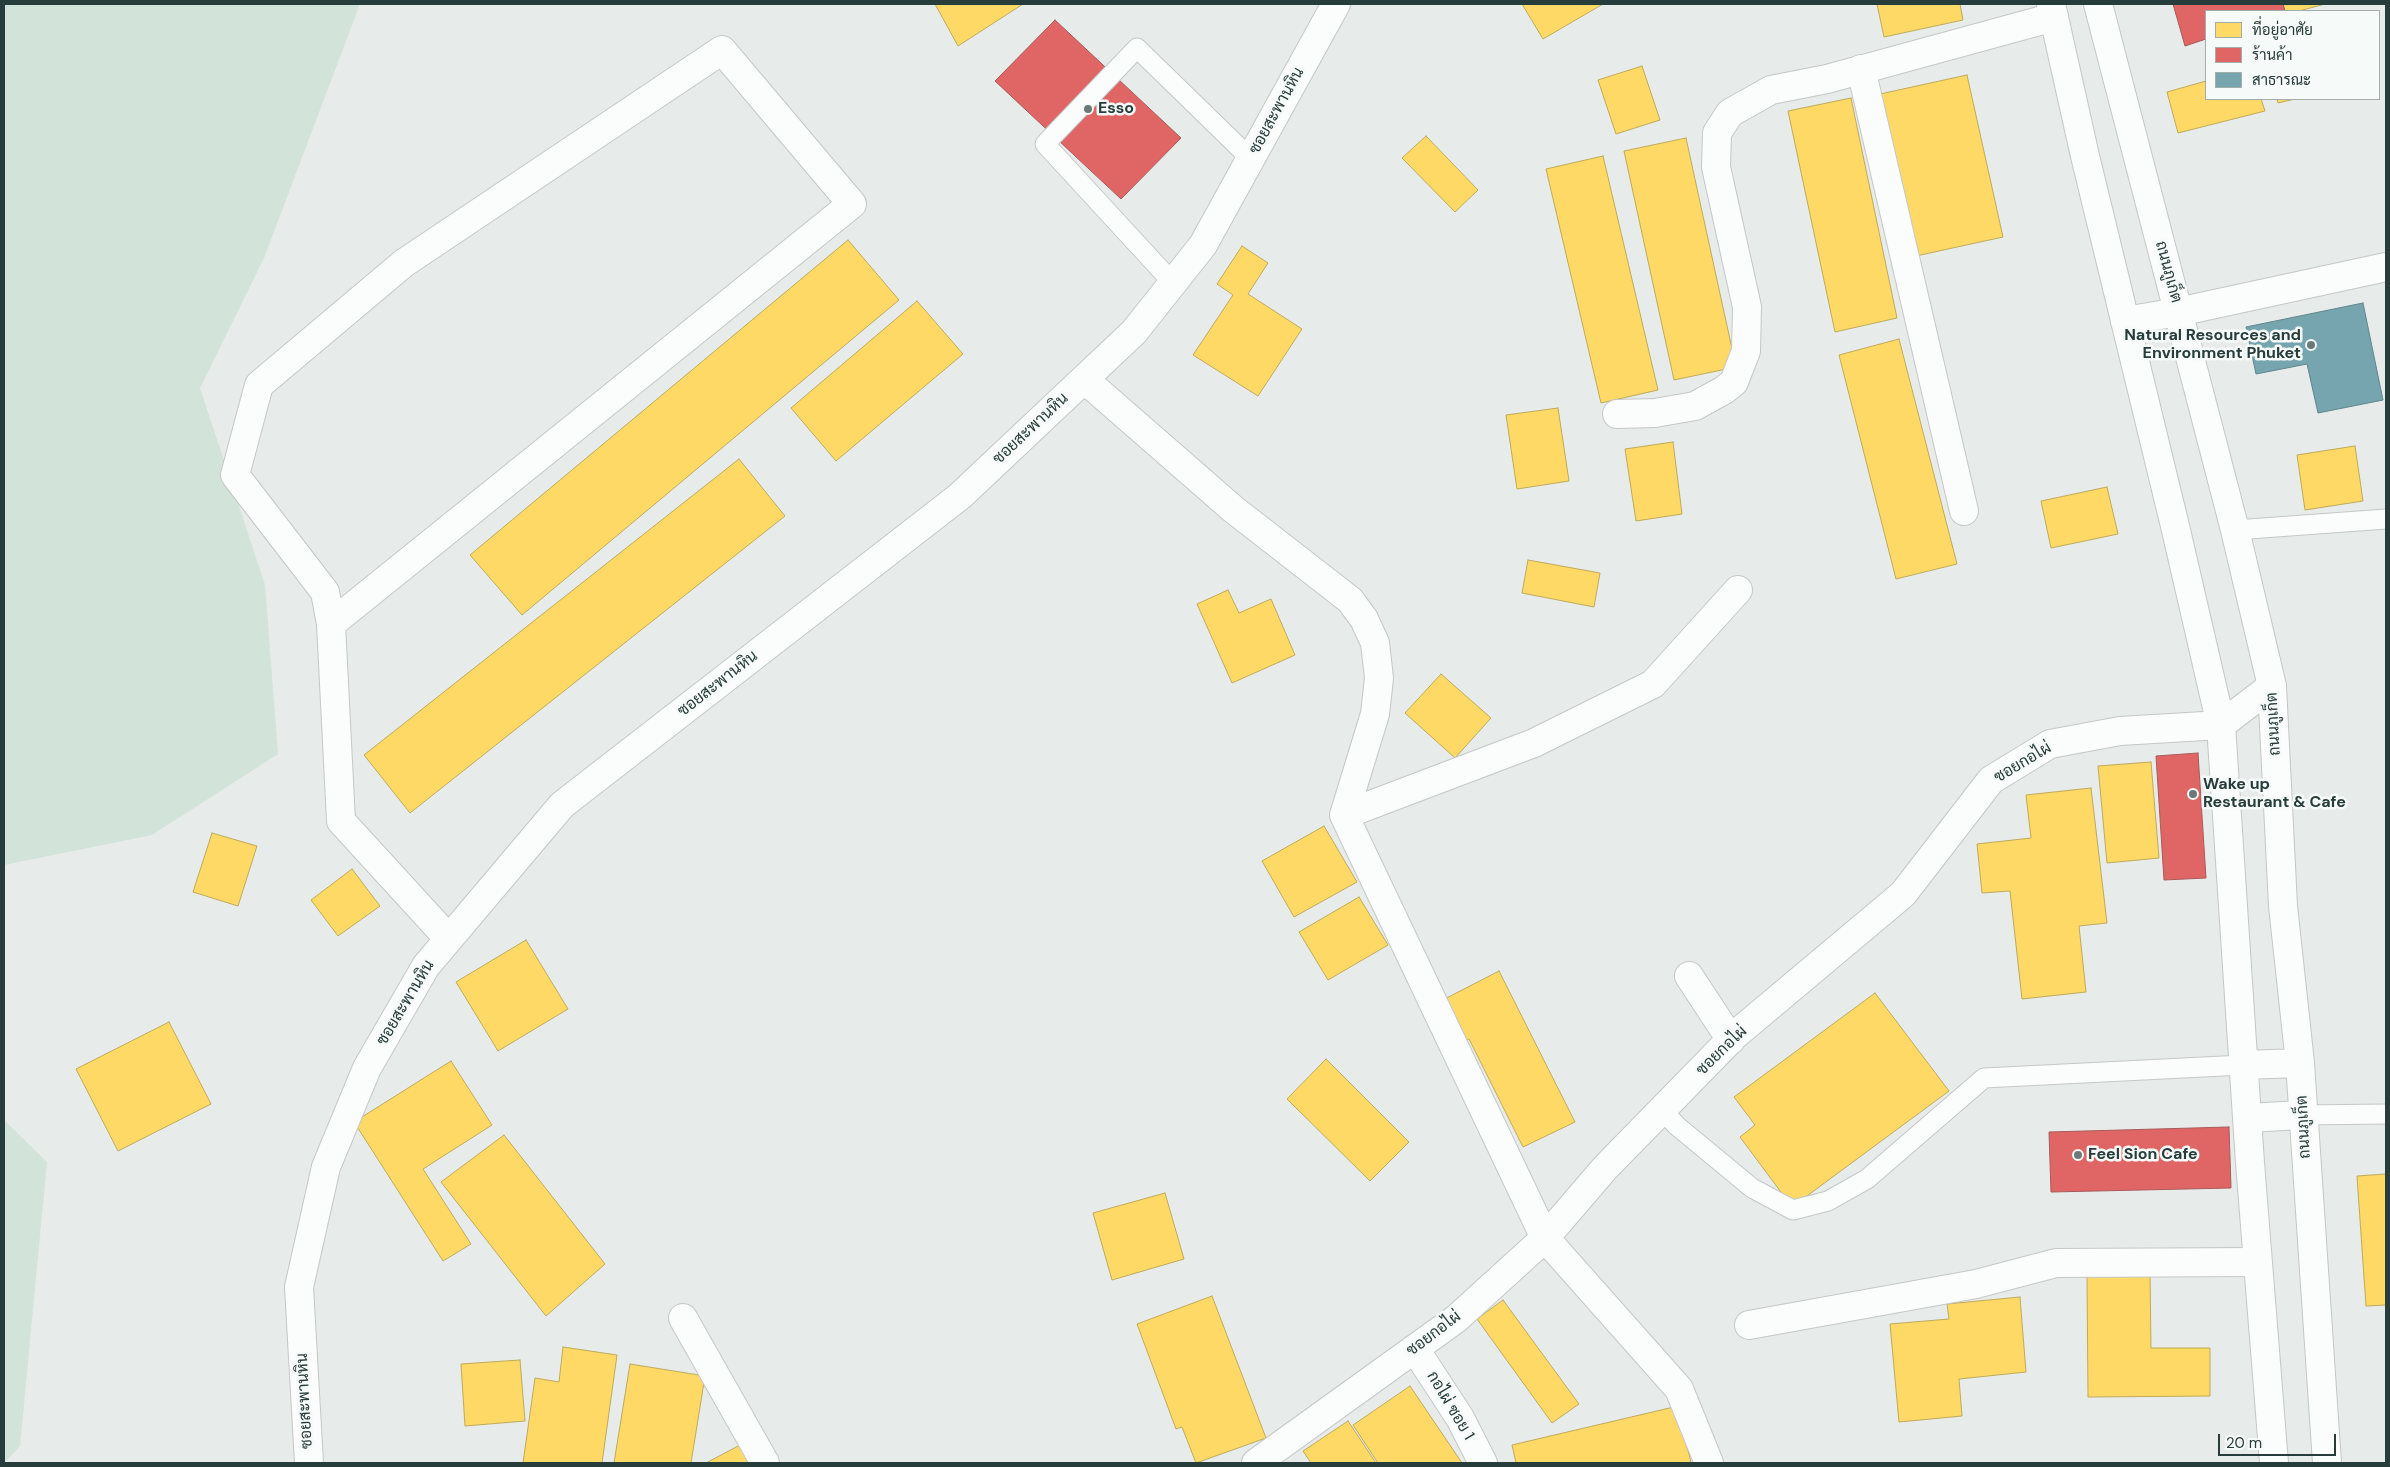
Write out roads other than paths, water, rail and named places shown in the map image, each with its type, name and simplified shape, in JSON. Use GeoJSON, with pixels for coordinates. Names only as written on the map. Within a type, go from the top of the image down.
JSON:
{"type":"FeatureCollection","features":[{"type":"Feature","properties":{"kind":"street","name":"ซอยสะพานหิน"},"geometry":{"type":"LineString","coordinates":[[309,1463],[299,1287],[326,1167],[367,1068],[426,966],[562,805],[960,496],[1134,332],[1203,245],[1336,4]]}},
{"type":"Feature","properties":{"kind":"street","name":"ถนนภูเก็ต"},"geometry":{"type":"LineString","coordinates":[[2098,4],[2235,530],[2272,686],[2283,906],[2300,1062],[2302,1115],[2327,1463]]}},
{"type":"Feature","properties":{"kind":"street"},"geometry":{"type":"LineString","coordinates":[[1617,414],[1655,413],[1695,406],[1724,390],[1734,382],[1743,359],[1746,351],[1747,307],[1716,167],[1717,133],[1730,113],[1771,90],[1861,69],[2053,10],[2221,725],[2257,1262],[2274,1463]]}},
{"type":"Feature","properties":{"kind":"street"},"geometry":{"type":"LineString","coordinates":[[331,624],[852,204],[722,50],[404,263],[259,385],[235,475],[325,592],[331,624],[341,821],[449,939]]}},
{"type":"Feature","properties":{"kind":"street"},"geometry":{"type":"LineString","coordinates":[[1861,69],[1964,511]]}},
{"type":"Feature","properties":{"kind":"street"},"geometry":{"type":"LineString","coordinates":[[2125,321],[2178,312],[2386,267]]}},
{"type":"Feature","properties":{"kind":"street"},"geometry":{"type":"LineString","coordinates":[[1084,379],[1233,508],[1350,600],[1364,619],[1375,643],[1379,678],[1375,714],[1344,814],[1545,1238],[1679,1389],[1709,1463]]}},
{"type":"Feature","properties":{"kind":"street"},"geometry":{"type":"LineString","coordinates":[[1344,814],[1534,743],[1653,684],[1738,590]]}},
{"type":"Feature","properties":{"kind":"street"},"geometry":{"type":"LineString","coordinates":[[2221,725],[2272,686]]}},
{"type":"Feature","properties":{"kind":"street","name":"ซอยกอไผ่"},"geometry":{"type":"LineString","coordinates":[[1256,1463],[1456,1320],[1545,1238],[1604,1168],[1731,1040],[1903,894],[1991,780],[2050,744],[2120,732],[2221,725]]}},
{"type":"Feature","properties":{"kind":"street"},"geometry":{"type":"LineString","coordinates":[[1690,976],[1731,1040]]}},
{"type":"Feature","properties":{"kind":"street"},"geometry":{"type":"LineString","coordinates":[[2243,1065],[2300,1062]]}},
{"type":"Feature","properties":{"kind":"street"},"geometry":{"type":"LineString","coordinates":[[2247,1118],[2302,1115]]}},
{"type":"Feature","properties":{"kind":"street"},"geometry":{"type":"LineString","coordinates":[[1749,1325],[1976,1284],[2056,1263],[2257,1262]]}},
{"type":"Feature","properties":{"kind":"street"},"geometry":{"type":"LineString","coordinates":[[684,1318],[766,1463]]}},
{"type":"Feature","properties":{"kind":"street","name":"กอไผ่ ซอย 1"},"geometry":{"type":"LineString","coordinates":[[1415,1349],[1460,1418],[1483,1463]]}},
{"type":"Feature","properties":{"kind":"lane"},"geometry":{"type":"LineString","coordinates":[[1173,283],[1045,144],[1137,48],[1251,159]]}},
{"type":"Feature","properties":{"kind":"lane"},"geometry":{"type":"LineString","coordinates":[[2235,530],[2386,519]]}},
{"type":"Feature","properties":{"kind":"lane"},"geometry":{"type":"LineString","coordinates":[[1662,1110],[1677,1126],[1752,1188],[1793,1210],[1828,1201],[1867,1179],[1984,1078],[2243,1065]]}},
{"type":"Feature","properties":{"kind":"lane"},"geometry":{"type":"LineString","coordinates":[[2302,1115],[2386,1114]]}},
{"type":"Feature","properties":{"kind":"place","name":"Esso"},"geometry":{"type":"Point","coordinates":[1088,109]}},
{"type":"Feature","properties":{"kind":"place","name":"Natural Resources and Environment Phuket"},"geometry":{"type":"Point","coordinates":[2311,345]}},
{"type":"Feature","properties":{"kind":"place","name":"Wake up Restaurant & Cafe"},"geometry":{"type":"Point","coordinates":[2193,794]}},
{"type":"Feature","properties":{"kind":"place","name":"Feel Sion Cafe"},"geometry":{"type":"Point","coordinates":[2078,1155]}}]}
